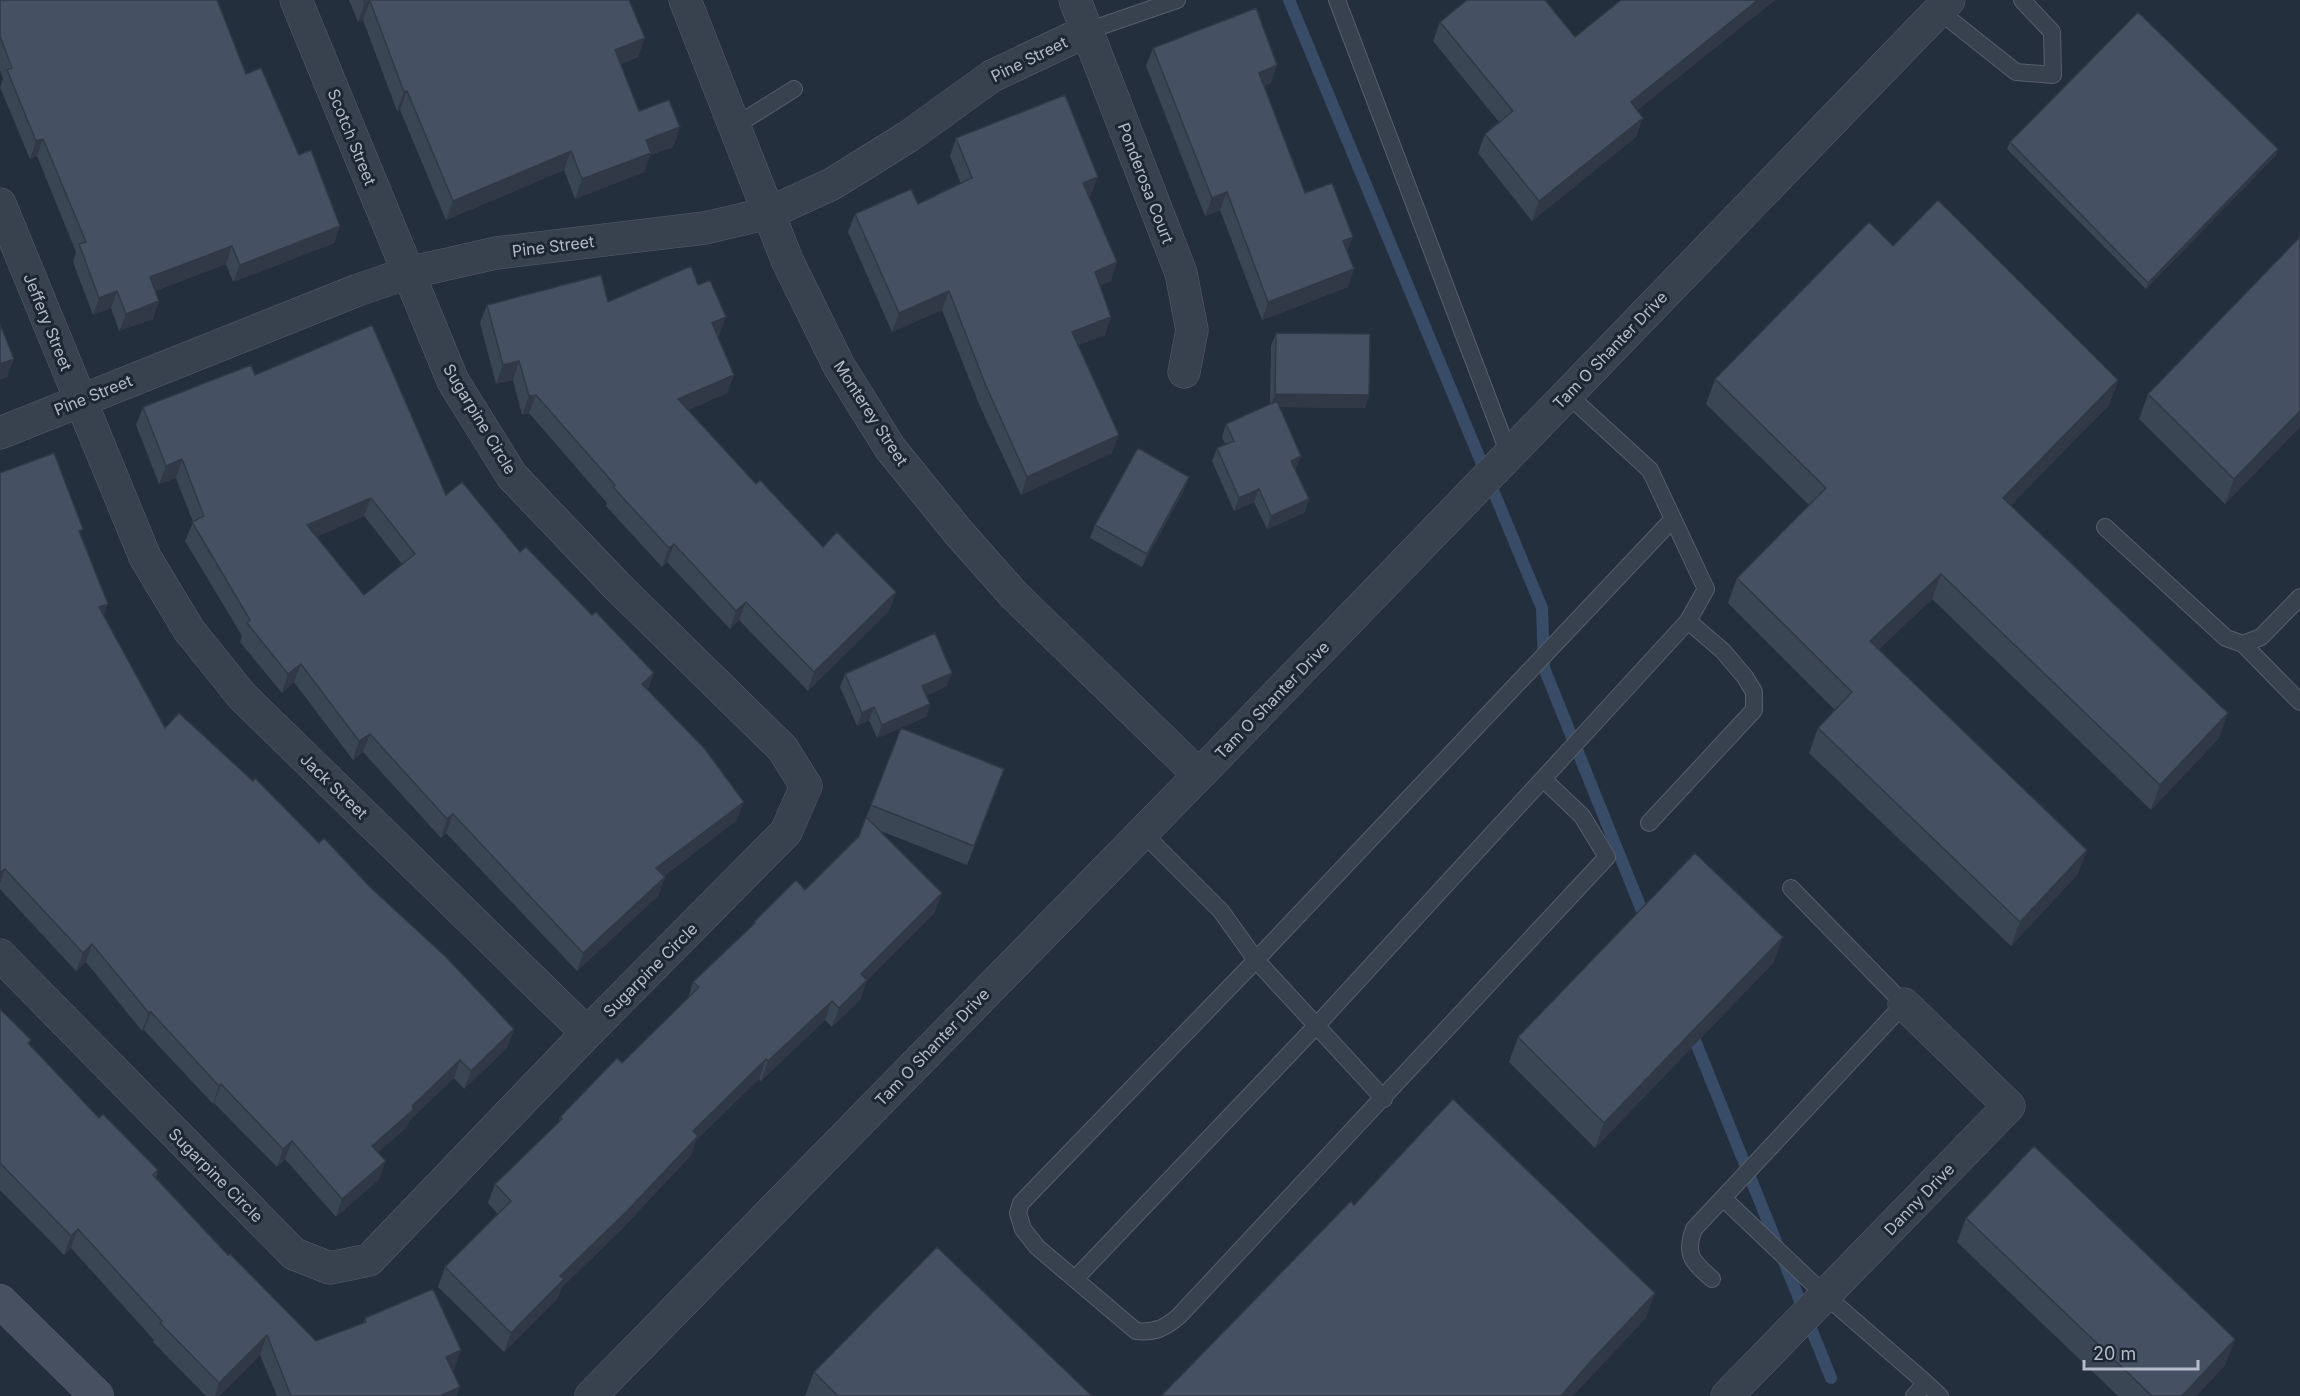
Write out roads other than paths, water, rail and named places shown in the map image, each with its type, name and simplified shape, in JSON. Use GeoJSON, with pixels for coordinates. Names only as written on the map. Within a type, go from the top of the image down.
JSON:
{"type":"FeatureCollection","features":[{"type":"Feature","properties":{"kind":"street","name":"Scotch Street"},"geometry":{"type":"LineString","coordinates":[[296,0],[408,273]]}},
{"type":"Feature","properties":{"kind":"street","name":"Ponderosa Court"},"geometry":{"type":"LineString","coordinates":[[1075,0],[1181,273],[1192,330],[1185,372]]}},
{"type":"Feature","properties":{"kind":"street","name":"Monterey Street"},"geometry":{"type":"LineString","coordinates":[[687,1],[787,260],[839,366],[890,448],[959,533],[1014,595],[1199,775]]}},
{"type":"Feature","properties":{"kind":"street","name":"Tam O Shanter Drive"},"geometry":{"type":"LineString","coordinates":[[591,1396],[1199,775],[1944,5]]}},
{"type":"Feature","properties":{"kind":"street","name":"Pine Street"},"geometry":{"type":"LineString","coordinates":[[0,433],[358,290],[408,273],[496,253],[705,228],[769,213],[832,184],[909,136],[992,76],[1087,31]]}},
{"type":"Feature","properties":{"kind":"street","name":"Jeffery Street"},"geometry":{"type":"LineString","coordinates":[[0,204],[124,506]]}},
{"type":"Feature","properties":{"kind":"street","name":"Sugarpine Circle"},"geometry":{"type":"LineString","coordinates":[[0,955],[294,1254],[330,1269],[369,1260],[587,1033],[786,832],[806,786],[783,748],[617,586],[512,476],[453,381],[408,273]]}},
{"type":"Feature","properties":{"kind":"street","name":"Jack Street"},"geometry":{"type":"LineString","coordinates":[[124,506],[145,557],[189,630],[242,696],[587,1033]]}},
{"type":"Feature","properties":{"kind":"street","name":"Danny Drive"},"geometry":{"type":"LineString","coordinates":[[1727,1396],[2009,1106],[1904,1004]]}},
{"type":"Feature","properties":{"kind":"street"},"geometry":{"type":"LineString","coordinates":[[0,1300],[97,1396]]}},
{"type":"Feature","properties":{"kind":"lane"},"geometry":{"type":"LineString","coordinates":[[1087,31],[1177,0]]}},
{"type":"Feature","properties":{"kind":"lane"},"geometry":{"type":"LineString","coordinates":[[1337,0],[1509,454]]}},
{"type":"Feature","properties":{"kind":"lane"},"geometry":{"type":"LineString","coordinates":[[1944,5],[2016,72],[2053,75],[2052,32],[2022,0]]}},
{"type":"Feature","properties":{"kind":"lane"},"geometry":{"type":"LineString","coordinates":[[735,126],[794,89]]}},
{"type":"Feature","properties":{"kind":"lane"},"geometry":{"type":"LineString","coordinates":[[1075,1279],[1317,1025],[1688,621],[1706,589],[1650,470],[1567,394]]}},
{"type":"Feature","properties":{"kind":"lane"},"geometry":{"type":"LineString","coordinates":[[1543,779],[1582,816],[1607,857],[1384,1099],[1179,1316],[1166,1327],[1150,1333],[1136,1331],[1037,1247],[1023,1229],[1017,1213],[1021,1203],[1256,960],[1673,519]]}},
{"type":"Feature","properties":{"kind":"lane"},"geometry":{"type":"LineString","coordinates":[[2104,527],[2226,638],[2243,644],[2300,702]]}},
{"type":"Feature","properties":{"kind":"lane"},"geometry":{"type":"LineString","coordinates":[[2243,644],[2261,637],[2300,597]]}},
{"type":"Feature","properties":{"kind":"lane"},"geometry":{"type":"LineString","coordinates":[[1649,823],[1754,710],[1754,692],[1744,677],[1723,651],[1688,621]]}},
{"type":"Feature","properties":{"kind":"lane"},"geometry":{"type":"LineString","coordinates":[[1142,832],[1221,911],[1256,960],[1384,1099]]}},
{"type":"Feature","properties":{"kind":"lane"},"geometry":{"type":"LineString","coordinates":[[1712,1279],[1695,1262],[1688,1244],[1694,1229],[1904,1004],[1791,888]]}},
{"type":"Feature","properties":{"kind":"lane"},"geometry":{"type":"LineString","coordinates":[[1723,1198],[1826,1296],[1940,1396]]}},
{"type":"Feature","properties":{"kind":"lane"},"geometry":{"type":"LineString","coordinates":[[1914,1396],[1926,1383]]}},
{"type":"Feature","properties":{"kind":"waterway"},"geometry":{"type":"LineString","coordinates":[[1289,0],[1542,608],[1544,668],[1647,923]]}},
{"type":"Feature","properties":{"kind":"waterway"},"geometry":{"type":"LineString","coordinates":[[1690,1028],[1831,1378]]}}]}
